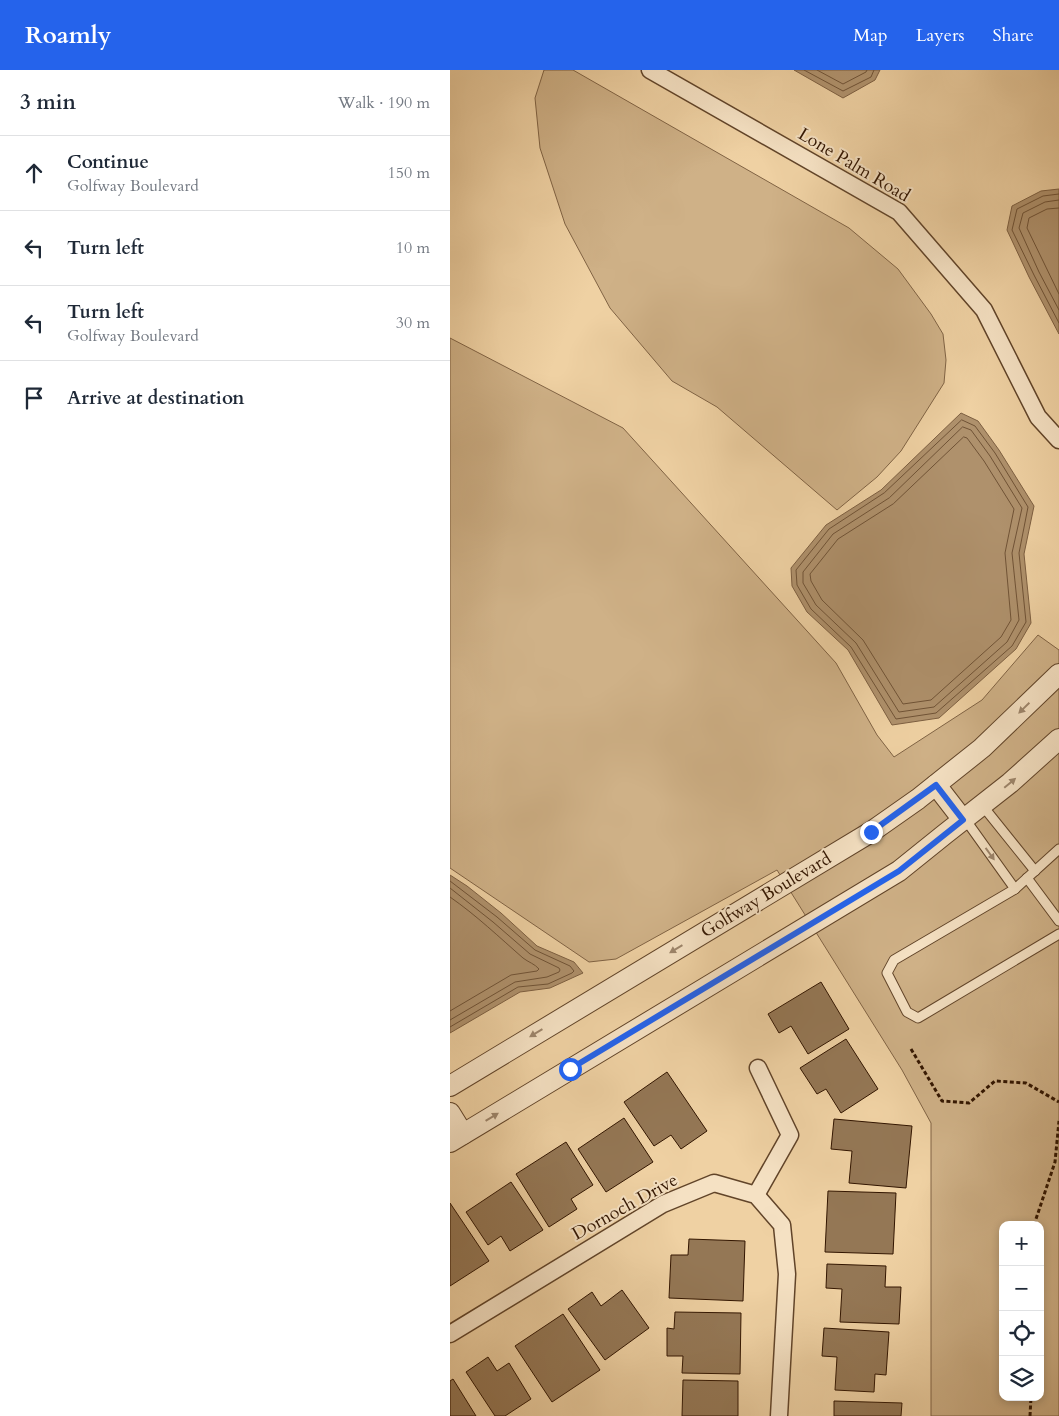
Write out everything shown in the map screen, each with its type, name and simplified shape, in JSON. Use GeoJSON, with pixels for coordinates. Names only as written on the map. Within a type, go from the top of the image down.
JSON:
{"type":"FeatureCollection","features":[{"type":"Feature","properties":{"kind":"street","name":"Lone Palm Road"},"geometry":{"type":"LineString","coordinates":[[650,70],[899,212],[984,310],[1038,417],[1059,440]]}},
{"type":"Feature","properties":{"kind":"street","name":"Golfway Boulevard"},"geometry":{"type":"LineString","coordinates":[[450,1086],[871,832],[936,785],[982,748],[1059,674]]}},
{"type":"Feature","properties":{"kind":"street"},"geometry":{"type":"LineString","coordinates":[[450,1113],[457,1138],[899,871],[1010,783],[1059,739]]}},
{"type":"Feature","properties":{"kind":"street"},"geometry":{"type":"LineString","coordinates":[[936,785],[964,819]]}},
{"type":"Feature","properties":{"kind":"street"},"geometry":{"type":"LineString","coordinates":[[758,1068],[790,1135],[756,1195],[782,1225],[787,1274],[779,1416]]}},
{"type":"Feature","properties":{"kind":"street","name":"Dornoch Drive"},"geometry":{"type":"LineString","coordinates":[[450,1334],[663,1204],[714,1183],[756,1195]]}},
{"type":"Feature","properties":{"kind":"lane"},"geometry":{"type":"LineString","coordinates":[[982,805],[1035,871]]}},
{"type":"Feature","properties":{"kind":"lane"},"geometry":{"type":"LineString","coordinates":[[964,819],[1015,889]]}},
{"type":"Feature","properties":{"kind":"lane"},"geometry":{"type":"LineString","coordinates":[[1059,848],[1015,889],[894,960],[887,972],[907,1012],[918,1018],[1059,934]]}},
{"type":"Feature","properties":{"kind":"lane"},"geometry":{"type":"LineString","coordinates":[[1027,878],[1059,921]]}},
{"type":"Feature","properties":{"kind":"path"},"geometry":{"type":"LineString","coordinates":[[912,1049],[942,1101],[969,1103],[994,1081],[1026,1082],[1059,1102]]}},
{"type":"Feature","properties":{"kind":"path"},"geometry":{"type":"LineString","coordinates":[[1035,1221],[1055,1162],[1059,1121]]}},
{"type":"Feature","properties":{"kind":"path"},"geometry":{"type":"LineString","coordinates":[[1030,1416],[1032,1401]]}},
{"type":"Feature","properties":{"kind":"shaded area"},"geometry":{"type":"Polygon","coordinates":[[[544,70],[573,70],[849,228],[898,269],[931,314],[943,334],[946,360],[944,383],[901,451],[877,477],[837,510],[717,407],[672,381],[610,308],[565,224],[540,148],[535,98],[544,70]]]}},
{"type":"Feature","properties":{"kind":"shaded area"},"geometry":{"type":"Polygon","coordinates":[[[450,338],[623,428],[836,663],[877,735],[894,757],[982,700],[1038,635],[1059,650],[1059,1416],[931,1416],[931,1123],[902,1070],[777,870],[616,959],[589,962],[450,868],[450,338]]]}},
{"type":"Feature","properties":{"kind":"water"},"geometry":{"type":"Polygon","coordinates":[[[794,70],[880,70],[875,80],[843,98],[794,70]]]}},
{"type":"Feature","properties":{"kind":"water"},"geometry":{"type":"Polygon","coordinates":[[[1059,189],[1059,334],[1007,230],[1012,206],[1041,191],[1059,189]]]}},
{"type":"Feature","properties":{"kind":"water"},"geometry":{"type":"Polygon","coordinates":[[[961,413],[978,421],[999,450],[1034,506],[1024,554],[1031,623],[1016,649],[939,718],[892,725],[848,650],[807,612],[792,586],[791,568],[826,525],[881,490],[961,413]]]}},
{"type":"Feature","properties":{"kind":"water"},"geometry":{"type":"Polygon","coordinates":[[[450,875],[501,913],[537,946],[574,962],[583,973],[550,988],[520,992],[450,1033],[450,875]]]}},
{"type":"Feature","properties":{"kind":"building"},"geometry":{"type":"Polygon","coordinates":[[[821,982],[849,1029],[808,1054],[791,1026],[779,1033],[768,1014],[821,982]]]}},
{"type":"Feature","properties":{"kind":"building"},"geometry":{"type":"Polygon","coordinates":[[[846,1039],[878,1089],[841,1113],[826,1089],[817,1094],[800,1068],[846,1039]]]}},
{"type":"Feature","properties":{"kind":"building"},"geometry":{"type":"Polygon","coordinates":[[[667,1072],[707,1131],[681,1149],[671,1135],[654,1146],[624,1102],[667,1072]]]}},
{"type":"Feature","properties":{"kind":"building"},"geometry":{"type":"Polygon","coordinates":[[[624,1118],[653,1162],[606,1192],[578,1149],[624,1118]]]}},
{"type":"Feature","properties":{"kind":"building"},"geometry":{"type":"Polygon","coordinates":[[[834,1119],[912,1126],[906,1188],[849,1183],[852,1151],[831,1149],[834,1119]]]}},
{"type":"Feature","properties":{"kind":"building"},"geometry":{"type":"Polygon","coordinates":[[[566,1142],[593,1185],[571,1199],[577,1209],[549,1227],[516,1174],[566,1142]]]}},
{"type":"Feature","properties":{"kind":"building"},"geometry":{"type":"Polygon","coordinates":[[[511,1182],[543,1230],[510,1251],[501,1236],[488,1245],[466,1212],[511,1182]]]}},
{"type":"Feature","properties":{"kind":"building"},"geometry":{"type":"Polygon","coordinates":[[[828,1191],[896,1193],[893,1254],[825,1252],[828,1191]]]}},
{"type":"Feature","properties":{"kind":"building"},"geometry":{"type":"Polygon","coordinates":[[[450,1203],[489,1261],[450,1286],[450,1203]]]}},
{"type":"Feature","properties":{"kind":"building"},"geometry":{"type":"Polygon","coordinates":[[[689,1239],[745,1241],[743,1301],[669,1298],[671,1255],[688,1255],[689,1239]]]}},
{"type":"Feature","properties":{"kind":"building"},"geometry":{"type":"Polygon","coordinates":[[[827,1264],[886,1266],[885,1287],[901,1287],[899,1324],[840,1322],[842,1289],[826,1288],[827,1264]]]}},
{"type":"Feature","properties":{"kind":"building"},"geometry":{"type":"Polygon","coordinates":[[[622,1290],[649,1328],[605,1360],[568,1309],[592,1292],[601,1306],[622,1290]]]}},
{"type":"Feature","properties":{"kind":"building"},"geometry":{"type":"Polygon","coordinates":[[[675,1312],[741,1313],[740,1374],[682,1373],[683,1356],[667,1356],[667,1328],[674,1329],[675,1312]]]}},
{"type":"Feature","properties":{"kind":"building"},"geometry":{"type":"Polygon","coordinates":[[[563,1314],[600,1370],[552,1402],[515,1346],[563,1314]]]}},
{"type":"Feature","properties":{"kind":"building"},"geometry":{"type":"Polygon","coordinates":[[[824,1328],[889,1332],[886,1375],[875,1374],[874,1392],[835,1390],[837,1357],[822,1356],[824,1328]]]}},
{"type":"Feature","properties":{"kind":"building"},"geometry":{"type":"Polygon","coordinates":[[[488,1357],[497,1371],[509,1363],[531,1399],[505,1416],[495,1416],[466,1372],[488,1357]]]}},
{"type":"Feature","properties":{"kind":"building"},"geometry":{"type":"Polygon","coordinates":[[[453,1379],[476,1416],[450,1416],[450,1381],[453,1379]]]}},
{"type":"Feature","properties":{"kind":"building"},"geometry":{"type":"Polygon","coordinates":[[[683,1380],[738,1381],[738,1416],[682,1416],[683,1380]]]}},
{"type":"Feature","properties":{"kind":"building"},"geometry":{"type":"Polygon","coordinates":[[[834,1401],[902,1403],[901,1416],[834,1416],[834,1401]]]}},
{"type":"Feature","properties":{"kind":"route"},"geometry":{"type":"LineString","coordinates":[[570,1069],[899,871],[963,820],[936,785],[871,832]]}}]}
